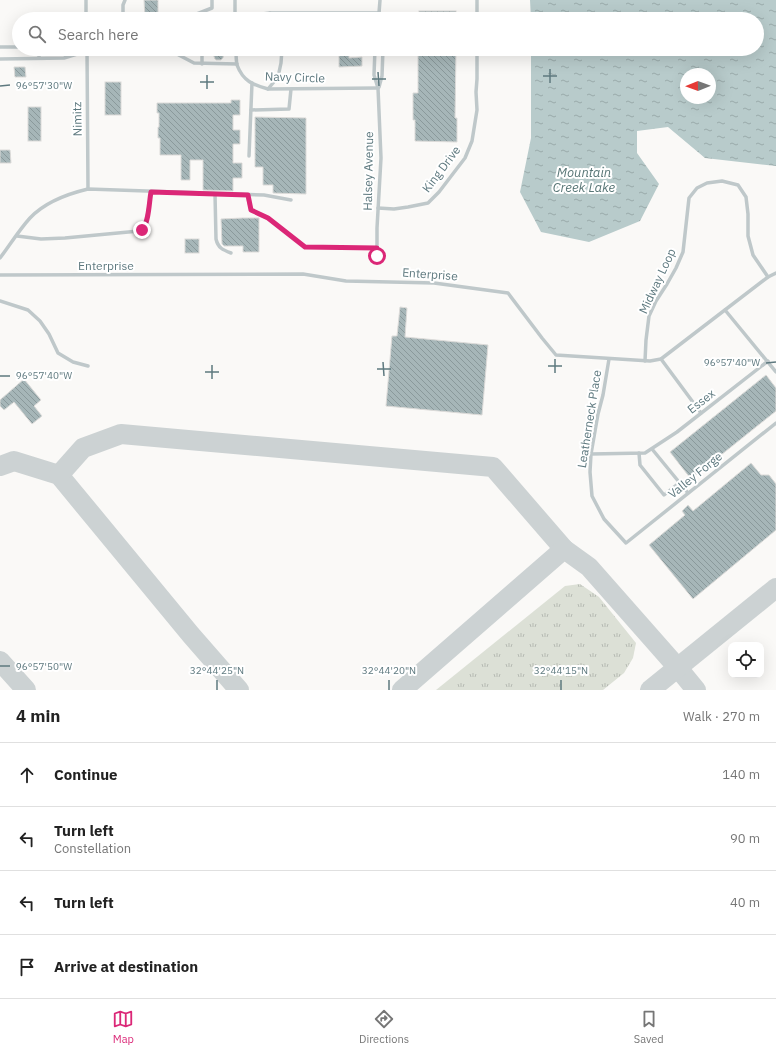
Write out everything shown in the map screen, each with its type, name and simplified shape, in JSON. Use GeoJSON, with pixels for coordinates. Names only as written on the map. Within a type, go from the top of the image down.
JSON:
{"type":"FeatureCollection","features":[{"type":"Feature","properties":{"kind":"lane"},"geometry":{"type":"LineString","coordinates":[[86,0],[86,12]]}},
{"type":"Feature","properties":{"kind":"lane"},"geometry":{"type":"LineString","coordinates":[[123,12],[125,0]]}},
{"type":"Feature","properties":{"kind":"lane"},"geometry":{"type":"LineString","coordinates":[[202,12],[212,8],[212,0]]}},
{"type":"Feature","properties":{"kind":"lane"},"geometry":{"type":"LineString","coordinates":[[235,0],[235,12]]}},
{"type":"Feature","properties":{"kind":"lane"},"geometry":{"type":"LineString","coordinates":[[379,12],[380,0]]}},
{"type":"Feature","properties":{"kind":"lane"},"geometry":{"type":"LineString","coordinates":[[477,0],[477,12]]}},
{"type":"Feature","properties":{"kind":"lane"},"geometry":{"type":"LineString","coordinates":[[0,47],[12,47]]}},
{"type":"Feature","properties":{"kind":"lane"},"geometry":{"type":"LineString","coordinates":[[0,59],[64,58],[70,56]]}},
{"type":"Feature","properties":{"kind":"lane","name":"Nimitz"},"geometry":{"type":"LineString","coordinates":[[87,56],[88,189]]}},
{"type":"Feature","properties":{"kind":"lane"},"geometry":{"type":"LineString","coordinates":[[181,56],[194,63],[237,64]]}},
{"type":"Feature","properties":{"kind":"lane"},"geometry":{"type":"LineString","coordinates":[[202,56],[202,64]]}},
{"type":"Feature","properties":{"kind":"lane","name":"Navy Circle"},"geometry":{"type":"LineString","coordinates":[[236,56],[237,64],[245,79],[256,86],[268,89],[378,88]]}},
{"type":"Feature","properties":{"kind":"lane"},"geometry":{"type":"LineString","coordinates":[[268,89],[278,77],[282,56]]}},
{"type":"Feature","properties":{"kind":"lane","name":"Halsey Avenue"},"geometry":{"type":"LineString","coordinates":[[375,56],[374,75],[378,88],[381,158],[377,256]]}},
{"type":"Feature","properties":{"kind":"lane","name":"Halsey Avenue"},"geometry":{"type":"LineString","coordinates":[[378,88],[382,76],[383,56]]}},
{"type":"Feature","properties":{"kind":"lane","name":"King Drive"},"geometry":{"type":"LineString","coordinates":[[378,208],[408,208],[428,203],[439,192],[465,158],[472,141],[477,110],[477,56]]}},
{"type":"Feature","properties":{"kind":"lane"},"geometry":{"type":"LineString","coordinates":[[249,156],[252,83]]}},
{"type":"Feature","properties":{"kind":"lane"},"geometry":{"type":"LineString","coordinates":[[251,110],[289,109],[291,89]]}},
{"type":"Feature","properties":{"kind":"lane","name":"Midway Loop"},"geometry":{"type":"LineString","coordinates":[[645,361],[649,316],[656,301],[676,268],[683,252],[689,198],[697,188],[707,183],[722,181],[738,185],[746,197],[748,236],[753,255],[768,277]]}},
{"type":"Feature","properties":{"kind":"lane"},"geometry":{"type":"LineString","coordinates":[[0,258],[31,218],[44,206],[72,193],[88,189],[248,195],[291,200]]}},
{"type":"Feature","properties":{"kind":"lane"},"geometry":{"type":"LineString","coordinates":[[17,236],[41,239],[139,231],[144,228],[151,192]]}},
{"type":"Feature","properties":{"kind":"lane"},"geometry":{"type":"LineString","coordinates":[[215,194],[216,239],[218,245],[231,253]]}},
{"type":"Feature","properties":{"kind":"lane"},"geometry":{"type":"LineString","coordinates":[[248,195],[251,210],[268,218],[305,247],[377,248]]}},
{"type":"Feature","properties":{"kind":"lane"},"geometry":{"type":"LineString","coordinates":[[701,413],[661,359],[768,277],[776,273]]}},
{"type":"Feature","properties":{"kind":"lane","name":"Enterprise"},"geometry":{"type":"LineString","coordinates":[[0,275],[303,274],[346,281],[434,283],[508,293],[556,355],[645,361],[661,359]]}},
{"type":"Feature","properties":{"kind":"lane"},"geometry":{"type":"LineString","coordinates":[[0,301],[28,310],[40,321],[49,334],[58,353],[73,362],[88,366]]}},
{"type":"Feature","properties":{"kind":"lane"},"geometry":{"type":"LineString","coordinates":[[725,310],[776,372]]}},
{"type":"Feature","properties":{"kind":"lane","name":"Leatherneck Place"},"geometry":{"type":"LineString","coordinates":[[609,359],[591,454],[590,472],[592,496],[604,519],[626,543]]}},
{"type":"Feature","properties":{"kind":"lane","name":"Essex"},"geometry":{"type":"LineString","coordinates":[[639,453],[645,453],[677,432],[768,361]]}},
{"type":"Feature","properties":{"kind":"lane","name":"Valley Forge"},"geometry":{"type":"LineString","coordinates":[[626,543],[776,423]]}},
{"type":"Feature","properties":{"kind":"lane"},"geometry":{"type":"LineString","coordinates":[[652,449],[688,494]]}},
{"type":"Feature","properties":{"kind":"lane"},"geometry":{"type":"LineString","coordinates":[[591,454],[639,453],[640,465],[664,495],[679,483]]}},
{"type":"Feature","properties":{"kind":"green space"},"geometry":{"type":"Polygon","coordinates":[[[580,584],[599,597],[636,643],[633,658],[624,673],[603,690],[436,690],[565,586],[580,584]]]}},
{"type":"Feature","properties":{"kind":"water","name":"Mountain Creek Lake"},"geometry":{"type":"Polygon","coordinates":[[[530,0],[776,0],[776,166],[705,158],[668,127],[637,131],[637,153],[659,184],[640,221],[589,242],[541,232],[520,192],[531,138],[531,56],[764,56],[764,12],[531,12],[530,0]]]}},
{"type":"Feature","properties":{"kind":"building"},"geometry":{"type":"Polygon","coordinates":[[[144,0],[158,0],[158,12],[145,12],[144,0]]]}},
{"type":"Feature","properties":{"kind":"building"},"geometry":{"type":"Polygon","coordinates":[[[419,11],[456,11],[456,12],[419,11]]]}},
{"type":"Feature","properties":{"kind":"building"},"geometry":{"type":"Polygon","coordinates":[[[214,56],[223,56],[221,60],[215,59],[214,56]]]}},
{"type":"Feature","properties":{"kind":"building"},"geometry":{"type":"Polygon","coordinates":[[[339,56],[349,56],[349,58],[362,57],[362,66],[339,67],[339,56]]]}},
{"type":"Feature","properties":{"kind":"building"},"geometry":{"type":"Polygon","coordinates":[[[418,56],[456,56],[455,118],[457,118],[457,142],[415,141],[413,93],[418,93],[418,56]]]}},
{"type":"Feature","properties":{"kind":"building"},"geometry":{"type":"Polygon","coordinates":[[[14,67],[25,67],[26,77],[15,77],[14,67]]]}},
{"type":"Feature","properties":{"kind":"building"},"geometry":{"type":"Polygon","coordinates":[[[105,82],[121,82],[121,115],[105,115],[105,82]]]}},
{"type":"Feature","properties":{"kind":"building"},"geometry":{"type":"Polygon","coordinates":[[[231,100],[240,100],[240,115],[233,115],[233,130],[240,130],[240,144],[233,144],[233,163],[242,163],[242,178],[233,178],[233,191],[203,190],[203,160],[190,160],[190,180],[181,180],[181,155],[160,155],[160,138],[158,138],[159,113],[157,113],[157,103],[231,103],[231,100]]]}},
{"type":"Feature","properties":{"kind":"building"},"geometry":{"type":"Polygon","coordinates":[[[28,107],[41,107],[41,141],[28,141],[28,107]]]}},
{"type":"Feature","properties":{"kind":"building"},"geometry":{"type":"Polygon","coordinates":[[[255,117],[306,118],[306,194],[273,193],[273,185],[263,185],[263,167],[255,167],[255,117]]]}},
{"type":"Feature","properties":{"kind":"building"},"geometry":{"type":"Polygon","coordinates":[[[0,150],[10,150],[11,163],[0,163],[0,150]]]}},
{"type":"Feature","properties":{"kind":"building"},"geometry":{"type":"Polygon","coordinates":[[[259,218],[259,252],[243,252],[243,246],[224,246],[222,244],[221,219],[259,218]]]}},
{"type":"Feature","properties":{"kind":"building"},"geometry":{"type":"Polygon","coordinates":[[[185,239],[199,239],[199,253],[185,253],[185,239]]]}},
{"type":"Feature","properties":{"kind":"building"},"geometry":{"type":"Polygon","coordinates":[[[400,307],[407,308],[405,337],[488,345],[482,415],[386,406],[392,336],[397,336],[400,307]]]}},
{"type":"Feature","properties":{"kind":"building"},"geometry":{"type":"Polygon","coordinates":[[[766,375],[776,388],[776,411],[691,479],[670,452],[766,375]]]}},
{"type":"Feature","properties":{"kind":"building"},"geometry":{"type":"Polygon","coordinates":[[[24,379],[41,400],[34,406],[42,416],[32,424],[14,402],[4,410],[0,406],[0,400],[24,379]]]}},
{"type":"Feature","properties":{"kind":"building"},"geometry":{"type":"Polygon","coordinates":[[[751,463],[761,475],[769,475],[776,484],[776,530],[693,599],[649,545],[685,515],[682,511],[688,505],[693,511],[751,463]]]}},
{"type":"Feature","properties":{"kind":"taxiway"},"geometry":{"type":"LineString","coordinates":[[59,475],[83,448],[121,434],[493,467],[564,549]]}},
{"type":"Feature","properties":{"kind":"taxiway"},"geometry":{"type":"LineString","coordinates":[[0,466],[14,461],[59,475],[191,635],[239,690]]}},
{"type":"Feature","properties":{"kind":"taxiway"},"geometry":{"type":"LineString","coordinates":[[402,690],[564,549],[589,567],[696,690]]}},
{"type":"Feature","properties":{"kind":"taxiway"},"geometry":{"type":"LineString","coordinates":[[650,690],[776,588]]}},
{"type":"Feature","properties":{"kind":"taxiway"},"geometry":{"type":"LineString","coordinates":[[0,661],[26,690]]}},
{"type":"Feature","properties":{"kind":"route"},"geometry":{"type":"LineString","coordinates":[[142,230],[147,218],[151,192],[248,195],[251,210],[268,218],[305,247],[377,248],[377,256]]}}]}
